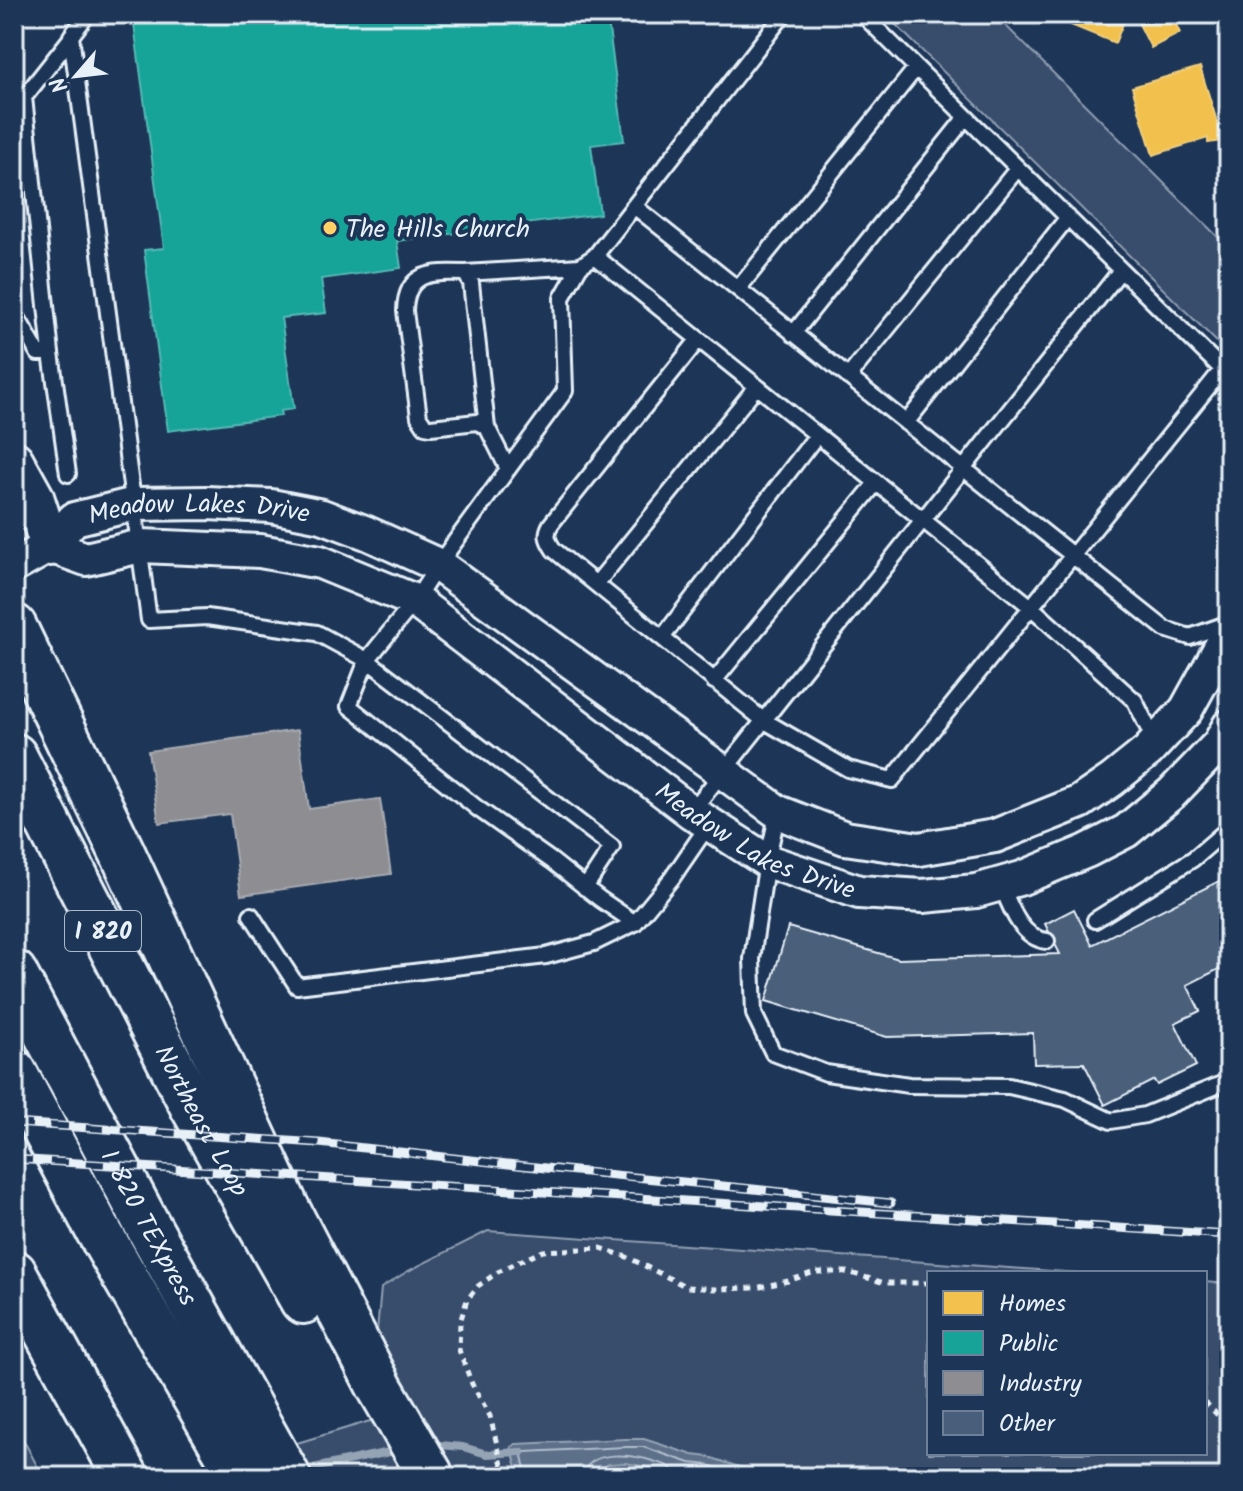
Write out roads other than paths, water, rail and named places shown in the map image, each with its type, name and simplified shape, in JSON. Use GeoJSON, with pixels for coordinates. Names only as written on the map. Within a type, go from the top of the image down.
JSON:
{"type":"FeatureCollection","features":[{"type":"Feature","properties":{"kind":"highway"},"geometry":{"type":"LineString","coordinates":[[14,627],[122,852],[368,1391],[430,1474],[429,1477]]}},
{"type":"Feature","properties":{"kind":"highway","name":"Northeast Loop"},"geometry":{"type":"LineString","coordinates":[[14,756],[198,1115],[368,1391],[403,1477]]}},
{"type":"Feature","properties":{"kind":"highway","name":"I 820 TEXpress"},"geometry":{"type":"LineString","coordinates":[[14,973],[144,1219],[241,1451]]}},
{"type":"Feature","properties":{"kind":"highway","name":"I 820 TEXpress"},"geometry":{"type":"LineString","coordinates":[[14,1072],[98,1230],[241,1451],[288,1477]]}},
{"type":"Feature","properties":{"kind":"highway"},"geometry":{"type":"LineString","coordinates":[[14,1273],[126,1477]]}},
{"type":"Feature","properties":{"kind":"main road"},"geometry":{"type":"LineString","coordinates":[[14,461],[34,497],[50,546]]}},
{"type":"Feature","properties":{"kind":"street","name":"Meadow Lakes Drive"},"geometry":{"type":"LineString","coordinates":[[1224,741],[1172,793],[1126,831],[1022,878],[976,891],[923,896],[859,892],[767,861],[700,818],[415,601],[320,562],[260,551],[141,546],[86,559],[50,546],[74,519],[135,504],[271,506],[322,516],[438,565],[778,812],[845,838],[919,849],[995,836],[1080,802],[1112,780],[1155,743],[1186,710],[1229,632]]}},
{"type":"Feature","properties":{"kind":"street"},"geometry":{"type":"LineString","coordinates":[[14,566],[50,546]]}},
{"type":"Feature","properties":{"kind":"lane"},"geometry":{"type":"LineString","coordinates":[[14,110],[88,14]]}},
{"type":"Feature","properties":{"kind":"lane"},"geometry":{"type":"LineString","coordinates":[[635,923],[477,808],[349,706],[367,660],[415,601],[565,391],[562,298],[580,266],[595,256],[784,14]]}},
{"type":"Feature","properties":{"kind":"lane"},"geometry":{"type":"LineString","coordinates":[[698,340],[547,531],[548,541],[554,550],[763,720],[848,769],[892,780],[1073,555],[1226,373],[862,14]]}},
{"type":"Feature","properties":{"kind":"lane"},"geometry":{"type":"LineString","coordinates":[[71,38],[149,620],[207,617],[317,633],[367,660],[612,847],[585,888]]}},
{"type":"Feature","properties":{"kind":"lane"},"geometry":{"type":"LineString","coordinates":[[738,289],[916,68]]}},
{"type":"Feature","properties":{"kind":"lane"},"geometry":{"type":"LineString","coordinates":[[24,97],[51,353],[68,474]]}},
{"type":"Feature","properties":{"kind":"lane"},"geometry":{"type":"LineString","coordinates":[[793,334],[966,117]]}},
{"type":"Feature","properties":{"kind":"lane"},"geometry":{"type":"LineString","coordinates":[[848,377],[1018,168]]}},
{"type":"Feature","properties":{"kind":"lane"},"geometry":{"type":"LineString","coordinates":[[634,206],[1165,629],[1190,637],[1229,623]]}},
{"type":"Feature","properties":{"kind":"lane"},"geometry":{"type":"LineString","coordinates":[[906,423],[1068,217]]}},
{"type":"Feature","properties":{"kind":"lane"},"geometry":{"type":"LineString","coordinates":[[595,256],[1031,607],[1135,701],[1155,743]]}},
{"type":"Feature","properties":{"kind":"lane"},"geometry":{"type":"LineString","coordinates":[[487,427],[477,422],[431,427],[425,426],[419,417],[405,311],[412,285],[420,276],[444,272],[580,266]]}},
{"type":"Feature","properties":{"kind":"lane"},"geometry":{"type":"LineString","coordinates":[[251,915],[297,986],[546,956],[594,943],[635,923],[672,878],[722,772],[1121,270]]}},
{"type":"Feature","properties":{"kind":"lane"},"geometry":{"type":"LineString","coordinates":[[465,273],[471,283],[487,427],[508,469]]}},
{"type":"Feature","properties":{"kind":"lane"},"geometry":{"type":"LineString","coordinates":[[14,312],[38,353],[51,353]]}},
{"type":"Feature","properties":{"kind":"lane"},"geometry":{"type":"LineString","coordinates":[[597,583],[756,387]]}},
{"type":"Feature","properties":{"kind":"lane"},"geometry":{"type":"LineString","coordinates":[[662,638],[817,435]]}},
{"type":"Feature","properties":{"kind":"lane"},"geometry":{"type":"LineString","coordinates":[[714,681],[876,483]]}},
{"type":"Feature","properties":{"kind":"lane"},"geometry":{"type":"LineString","coordinates":[[778,812],[752,959],[754,1014],[773,1053],[826,1073],[909,1085],[1009,1086],[1065,1099],[1111,1121],[1145,1115],[1229,1081]]}},
{"type":"Feature","properties":{"kind":"lane"},"geometry":{"type":"LineString","coordinates":[[1095,920],[1193,859],[1229,828]]}},
{"type":"Feature","properties":{"kind":"lane"},"geometry":{"type":"LineString","coordinates":[[1000,884],[1017,922],[1038,940],[1047,941]]}},
{"type":"Feature","properties":{"kind":"water"},"geometry":{"type":"Polygon","coordinates":[[[644,1439],[769,1477],[675,1477],[626,1463],[609,1464],[588,1477],[520,1477],[511,1447],[516,1444],[644,1439]]]}},
{"type":"Feature","properties":{"kind":"waterway"},"geometry":{"type":"LineString","coordinates":[[428,1444],[463,1447],[487,1454],[521,1452]]}},
{"type":"Feature","properties":{"kind":"waterway"},"geometry":{"type":"LineString","coordinates":[[299,1471],[399,1450]]}},
{"type":"Feature","properties":{"kind":"railway"},"geometry":{"type":"LineString","coordinates":[[14,1123],[319,1143],[891,1203]]}},
{"type":"Feature","properties":{"kind":"railway"},"geometry":{"type":"LineString","coordinates":[[14,1159],[1229,1235]]}},
{"type":"Feature","properties":{"kind":"place","name":"The Hills Church"},"geometry":{"type":"Point","coordinates":[330,228]}}]}
